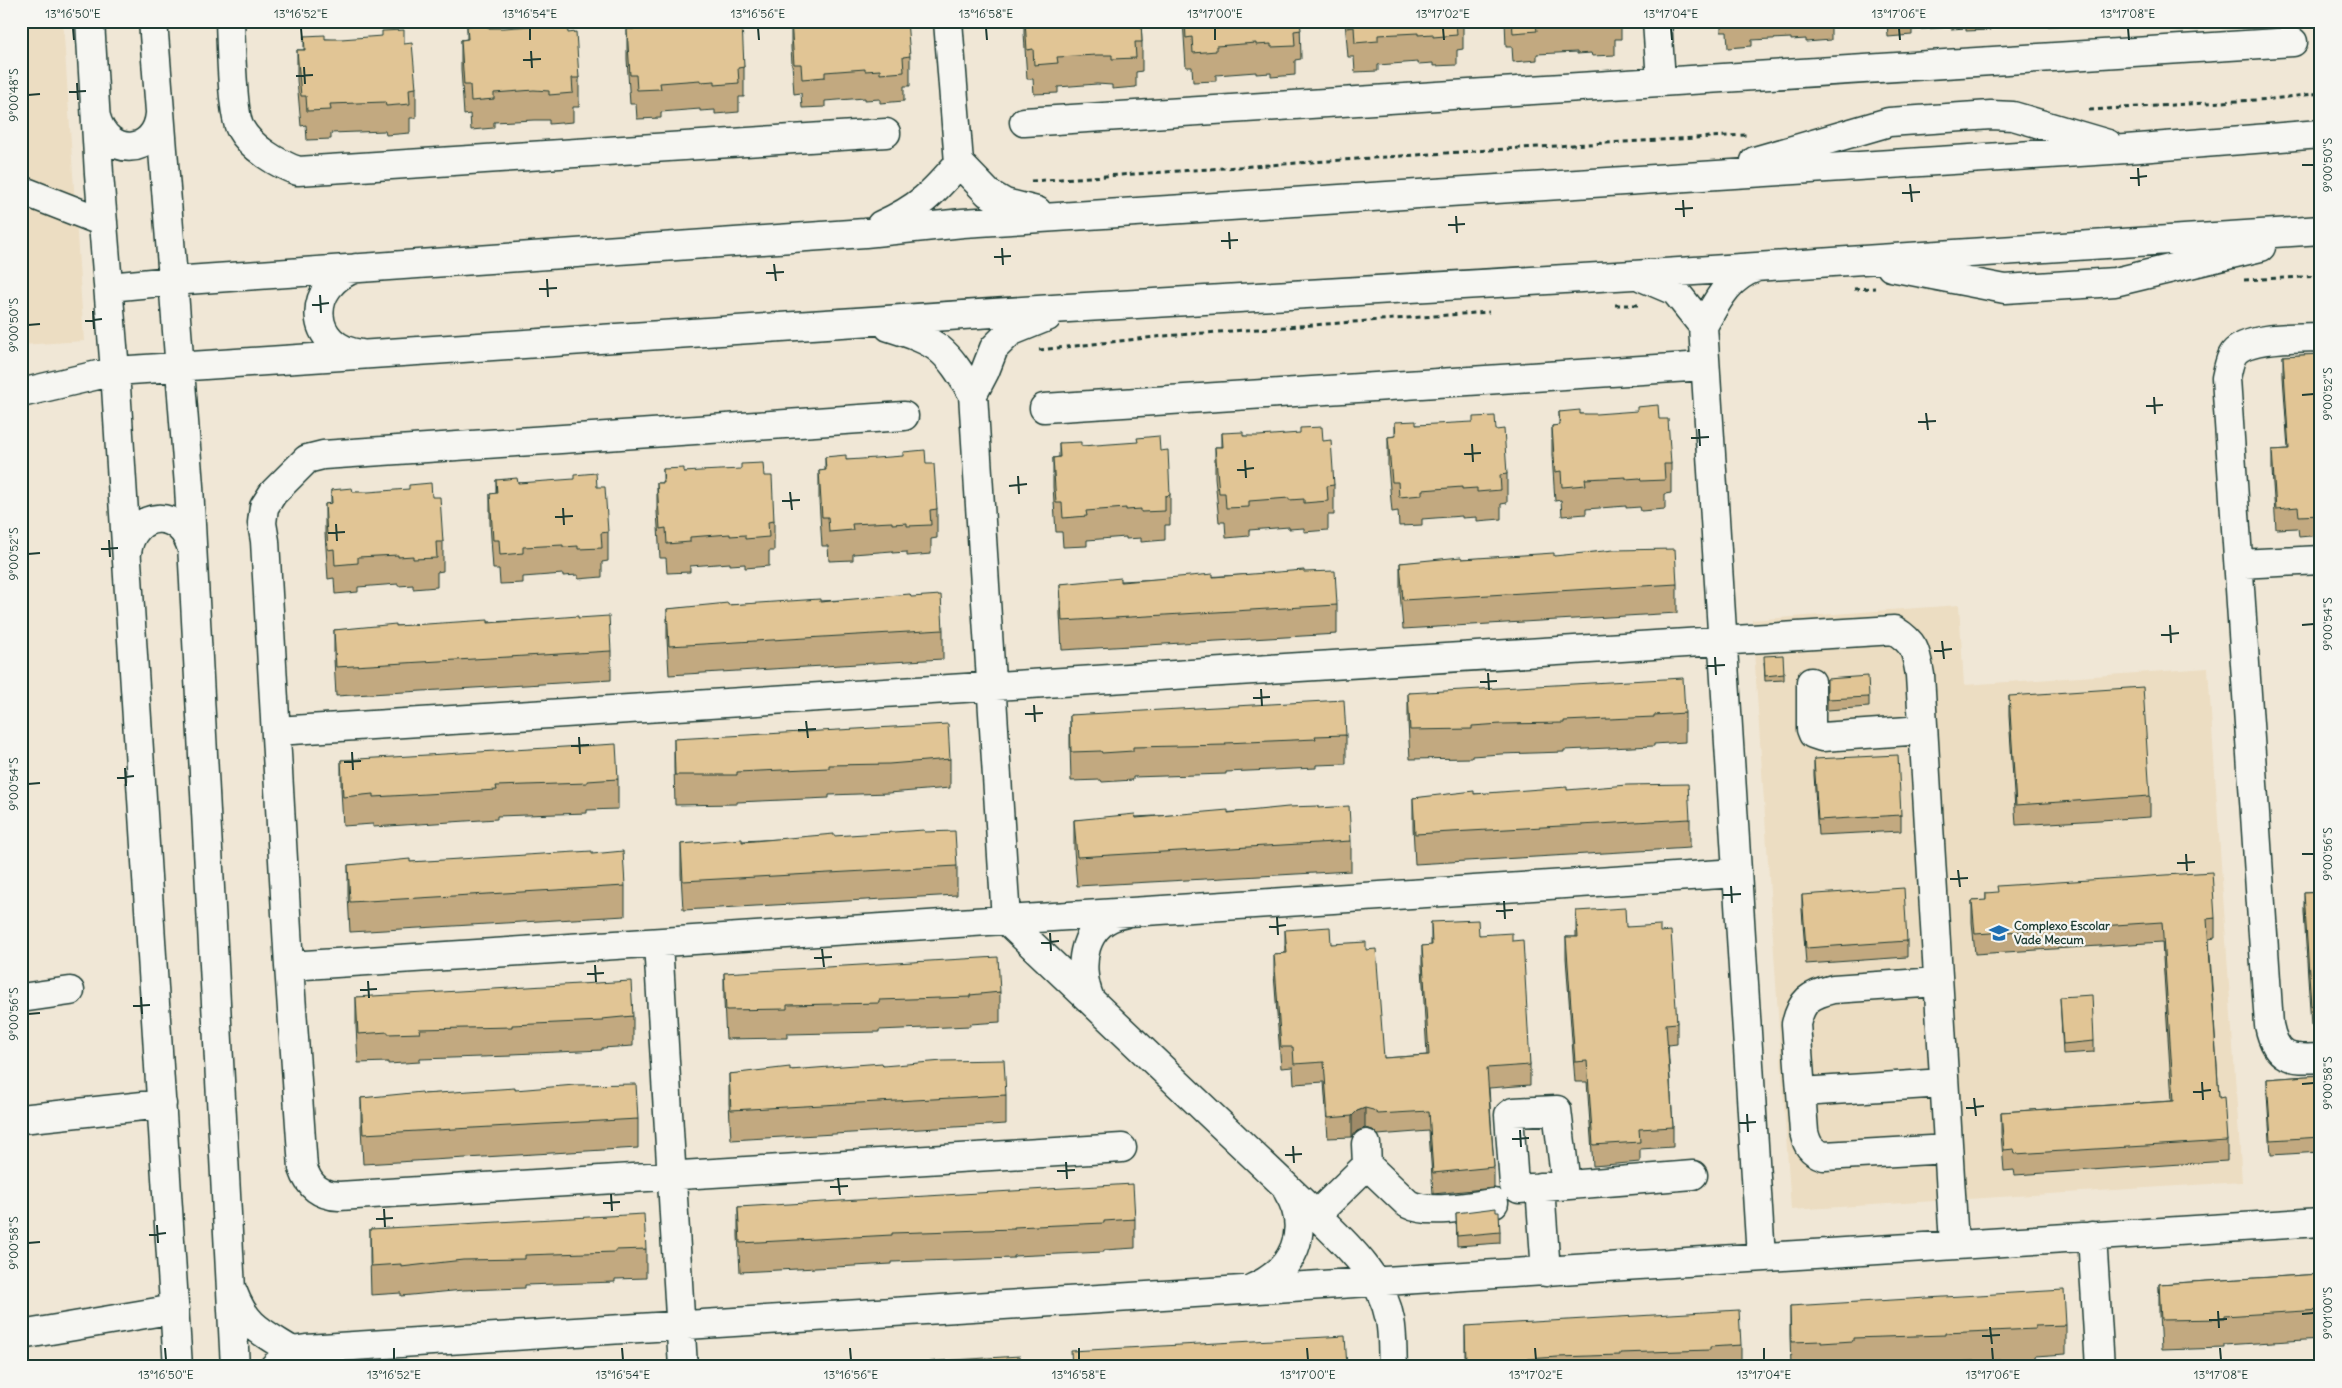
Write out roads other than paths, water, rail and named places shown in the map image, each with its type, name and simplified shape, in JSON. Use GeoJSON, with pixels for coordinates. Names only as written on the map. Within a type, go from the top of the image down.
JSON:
{"type":"FeatureCollection","features":[{"type":"Feature","properties":{"kind":"street"},"geometry":{"type":"LineString","coordinates":[[90,21],[115,370],[178,1367]]}},
{"type":"Feature","properties":{"kind":"street"},"geometry":{"type":"LineString","coordinates":[[153,21],[180,366],[192,551],[235,1367]]}},
{"type":"Feature","properties":{"kind":"street"},"geometry":{"type":"LineString","coordinates":[[230,21],[236,112],[240,128],[269,156],[284,166],[298,171],[886,133]]}},
{"type":"Feature","properties":{"kind":"street"},"geometry":{"type":"LineString","coordinates":[[948,21],[959,163],[988,193],[1005,203],[1060,217]]}},
{"type":"Feature","properties":{"kind":"street"},"geometry":{"type":"LineString","coordinates":[[1657,21],[1661,81]]}},
{"type":"Feature","properties":{"kind":"street"},"geometry":{"type":"LineString","coordinates":[[1024,122],[2293,42]]}},
{"type":"Feature","properties":{"kind":"street"},"geometry":{"type":"LineString","coordinates":[[96,117],[99,129],[106,138],[115,144],[125,147],[136,146],[154,134],[159,125],[160,114]]}},
{"type":"Feature","properties":{"kind":"street"},"geometry":{"type":"LineString","coordinates":[[1705,176],[1889,122],[1991,115],[2013,116],[2126,149]]}},
{"type":"Feature","properties":{"kind":"street"},"geometry":{"type":"LineString","coordinates":[[109,288],[172,281],[865,233],[1060,217],[2126,149],[2321,134]]}},
{"type":"Feature","properties":{"kind":"street"},"geometry":{"type":"LineString","coordinates":[[865,233],[909,213],[931,196],[959,163]]}},
{"type":"Feature","properties":{"kind":"street"},"geometry":{"type":"LineString","coordinates":[[21,190],[103,222]]}},
{"type":"Feature","properties":{"kind":"street"},"geometry":{"type":"LineString","coordinates":[[1857,260],[2004,289],[2114,282],[2321,231]]}},
{"type":"Feature","properties":{"kind":"street"},"geometry":{"type":"LineString","coordinates":[[21,393],[115,370],[1068,308],[1633,275],[2321,231]]}},
{"type":"Feature","properties":{"kind":"street"},"geometry":{"type":"LineString","coordinates":[[1702,326],[1723,290],[1742,273],[1760,267]]}},
{"type":"Feature","properties":{"kind":"street"},"geometry":{"type":"LineString","coordinates":[[357,268],[344,272],[332,280],[324,293],[320,307],[320,321],[326,335],[336,346],[349,352],[365,354]]}},
{"type":"Feature","properties":{"kind":"street"},"geometry":{"type":"LineString","coordinates":[[1633,275],[1675,291],[1702,326],[1761,1257]]}},
{"type":"Feature","properties":{"kind":"street"},"geometry":{"type":"LineString","coordinates":[[972,394],[985,371],[994,348],[1010,332],[1068,308]]}},
{"type":"Feature","properties":{"kind":"street"},"geometry":{"type":"LineString","coordinates":[[870,322],[925,338],[946,352],[972,394],[1006,920],[1316,1215],[1363,1263],[1376,1282],[1390,1321],[1393,1367]]}},
{"type":"Feature","properties":{"kind":"street"},"geometry":{"type":"LineString","coordinates":[[2321,337],[2261,341],[2245,345],[2234,352],[2228,365],[2226,378],[2269,1025],[2272,1040],[2278,1051],[2288,1057],[2321,1058]]}},
{"type":"Feature","properties":{"kind":"street"},"geometry":{"type":"LineString","coordinates":[[1044,408],[1705,366]]}},
{"type":"Feature","properties":{"kind":"street"},"geometry":{"type":"LineString","coordinates":[[904,416],[322,455],[307,459],[273,493],[264,507],[262,523],[302,1158],[308,1181],[318,1191],[339,1196],[1122,1148]]}},
{"type":"Feature","properties":{"kind":"street"},"geometry":{"type":"LineString","coordinates":[[127,555],[132,533],[148,521],[158,519],[172,522],[184,530],[192,551]]}},
{"type":"Feature","properties":{"kind":"street"},"geometry":{"type":"LineString","coordinates":[[2239,564],[2321,560]]}},
{"type":"Feature","properties":{"kind":"street"},"geometry":{"type":"LineString","coordinates":[[276,731],[990,685],[1048,684],[1721,639],[1894,630],[1911,641],[1917,658],[1954,1244]]}},
{"type":"Feature","properties":{"kind":"street"},"geometry":{"type":"LineString","coordinates":[[1811,682],[1813,734],[1822,736],[1923,730]]}},
{"type":"Feature","properties":{"kind":"street"},"geometry":{"type":"LineString","coordinates":[[289,966],[1737,874]]}},
{"type":"Feature","properties":{"kind":"street"},"geometry":{"type":"LineString","coordinates":[[1090,998],[1084,984],[1083,969],[1087,942],[1102,922],[1113,915],[1126,913]]}},
{"type":"Feature","properties":{"kind":"street"},"geometry":{"type":"LineString","coordinates":[[658,943],[683,1367]]}},
{"type":"Feature","properties":{"kind":"street"},"geometry":{"type":"LineString","coordinates":[[1938,982],[1833,989],[1818,993],[1806,1000],[1799,1011],[1796,1024],[1806,1143],[1814,1152],[1824,1156],[1948,1149]]}},
{"type":"Feature","properties":{"kind":"street"},"geometry":{"type":"LineString","coordinates":[[21,998],[70,991]]}},
{"type":"Feature","properties":{"kind":"street"},"geometry":{"type":"LineString","coordinates":[[1801,1092],[1944,1084]]}},
{"type":"Feature","properties":{"kind":"street"},"geometry":{"type":"LineString","coordinates":[[21,1119],[162,1104]]}},
{"type":"Feature","properties":{"kind":"street"},"geometry":{"type":"LineString","coordinates":[[1316,1215],[1366,1154],[1408,1204],[1415,1208],[1428,1210],[1494,1203]]}},
{"type":"Feature","properties":{"kind":"street"},"geometry":{"type":"LineString","coordinates":[[1546,1272],[1553,1186],[1693,1175]]}},
{"type":"Feature","properties":{"kind":"street"},"geometry":{"type":"LineString","coordinates":[[1250,1290],[1269,1282],[1285,1266],[1296,1247],[1299,1225],[1295,1203],[1283,1184]]}},
{"type":"Feature","properties":{"kind":"street"},"geometry":{"type":"LineString","coordinates":[[231,1287],[239,1308],[254,1328],[283,1359],[682,1326],[2321,1222]]}},
{"type":"Feature","properties":{"kind":"street"},"geometry":{"type":"LineString","coordinates":[[2092,1236],[2100,1367]]}},
{"type":"Feature","properties":{"kind":"street"},"geometry":{"type":"LineString","coordinates":[[21,1336],[175,1309]]}},
{"type":"Feature","properties":{"kind":"place","name":"Complexo Escolar Vade Mecum"},"geometry":{"type":"Point","coordinates":[1999,933]}}]}
